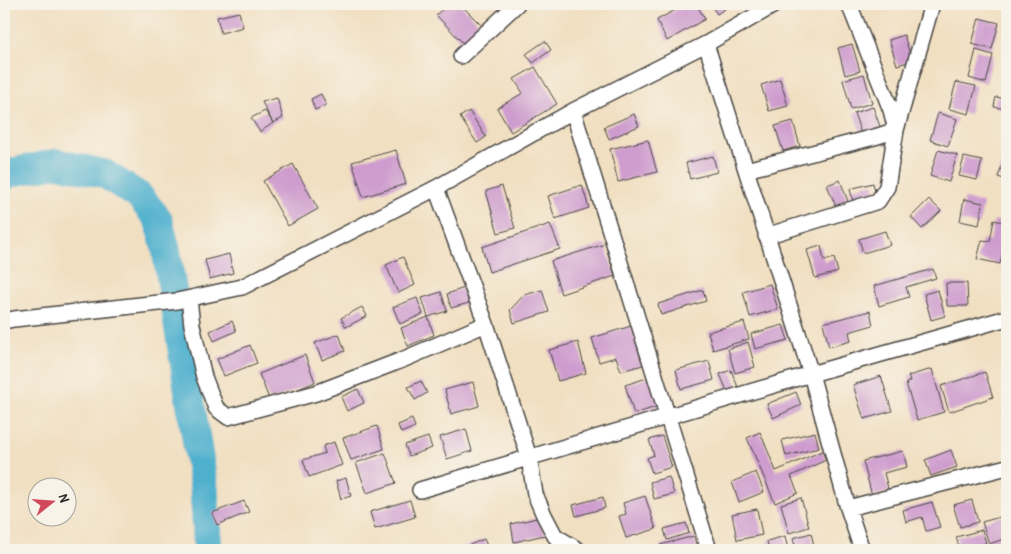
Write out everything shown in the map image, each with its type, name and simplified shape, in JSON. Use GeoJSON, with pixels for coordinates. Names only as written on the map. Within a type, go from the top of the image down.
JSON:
{"type":"FeatureCollection","features":[{"type":"Feature","properties":{"kind":"street"},"geometry":{"type":"LineString","coordinates":[[461,56],[517,4]]}},
{"type":"Feature","properties":{"kind":"street"},"geometry":{"type":"LineString","coordinates":[[4,321],[183,300],[242,288],[436,188],[573,111],[706,44],[776,4]]}},
{"type":"Feature","properties":{"kind":"street"},"geometry":{"type":"LineString","coordinates":[[849,4],[891,110],[896,130]]}},
{"type":"Feature","properties":{"kind":"street"},"geometry":{"type":"LineString","coordinates":[[766,236],[878,201],[887,187],[896,130],[932,4]]}},
{"type":"Feature","properties":{"kind":"street"},"geometry":{"type":"LineString","coordinates":[[706,44],[810,374],[848,508],[862,550]]}},
{"type":"Feature","properties":{"kind":"street"},"geometry":{"type":"LineString","coordinates":[[573,111],[709,550]]}},
{"type":"Feature","properties":{"kind":"street"},"geometry":{"type":"LineString","coordinates":[[746,170],[896,130]]}},
{"type":"Feature","properties":{"kind":"street"},"geometry":{"type":"LineString","coordinates":[[436,188],[486,324],[529,457],[535,494],[555,536],[578,550]]}},
{"type":"Feature","properties":{"kind":"street"},"geometry":{"type":"LineString","coordinates":[[183,300],[192,326],[204,377],[216,408],[228,417],[316,393],[402,360],[486,324]]}},
{"type":"Feature","properties":{"kind":"street"},"geometry":{"type":"LineString","coordinates":[[420,490],[810,374],[1007,318]]}},
{"type":"Feature","properties":{"kind":"street"},"geometry":{"type":"LineString","coordinates":[[848,508],[1007,467]]}},
{"type":"Feature","properties":{"kind":"building"},"geometry":{"type":"Polygon","coordinates":[[[448,4],[460,4],[482,26],[464,44],[436,15],[448,4]]]}},
{"type":"Feature","properties":{"kind":"building"},"geometry":{"type":"Polygon","coordinates":[[[686,4],[696,4],[705,19],[667,41],[657,20],[686,4]]]}},
{"type":"Feature","properties":{"kind":"building"},"geometry":{"type":"Polygon","coordinates":[[[710,4],[732,4],[717,14],[710,4]]]}},
{"type":"Feature","properties":{"kind":"building"},"geometry":{"type":"Polygon","coordinates":[[[239,12],[243,27],[221,33],[217,17],[239,12]]]}},
{"type":"Feature","properties":{"kind":"building"},"geometry":{"type":"Polygon","coordinates":[[[979,18],[999,23],[992,49],[972,44],[979,18]]]}},
{"type":"Feature","properties":{"kind":"building"},"geometry":{"type":"Polygon","coordinates":[[[904,35],[912,61],[897,65],[889,40],[904,35]]]}},
{"type":"Feature","properties":{"kind":"building"},"geometry":{"type":"Polygon","coordinates":[[[545,41],[551,50],[533,63],[526,54],[545,41]]]}},
{"type":"Feature","properties":{"kind":"building"},"geometry":{"type":"Polygon","coordinates":[[[852,44],[860,71],[845,75],[838,48],[852,44]]]}},
{"type":"Feature","properties":{"kind":"building"},"geometry":{"type":"Polygon","coordinates":[[[976,50],[993,55],[986,83],[969,78],[976,50]]]}},
{"type":"Feature","properties":{"kind":"building"},"geometry":{"type":"Polygon","coordinates":[[[535,67],[557,104],[511,132],[497,108],[523,93],[514,79],[535,67]]]}},
{"type":"Feature","properties":{"kind":"building"},"geometry":{"type":"Polygon","coordinates":[[[864,74],[872,103],[851,109],[843,80],[864,74]]]}},
{"type":"Feature","properties":{"kind":"building"},"geometry":{"type":"Polygon","coordinates":[[[780,79],[788,106],[769,111],[761,85],[780,79]]]}},
{"type":"Feature","properties":{"kind":"building"},"geometry":{"type":"Polygon","coordinates":[[[956,82],[976,86],[969,114],[949,109],[956,82]]]}},
{"type":"Feature","properties":{"kind":"building"},"geometry":{"type":"Polygon","coordinates":[[[321,94],[326,105],[315,110],[311,99],[321,94]]]}},
{"type":"Feature","properties":{"kind":"building"},"geometry":{"type":"Polygon","coordinates":[[[996,97],[1007,99],[1007,109],[994,107],[996,97]]]}},
{"type":"Feature","properties":{"kind":"building"},"geometry":{"type":"Polygon","coordinates":[[[277,98],[283,118],[273,123],[262,102],[277,98]]]}},
{"type":"Feature","properties":{"kind":"building"},"geometry":{"type":"Polygon","coordinates":[[[873,107],[882,132],[863,139],[854,113],[873,107]]]}},
{"type":"Feature","properties":{"kind":"building"},"geometry":{"type":"Polygon","coordinates":[[[265,111],[273,123],[260,132],[251,118],[265,111]]]}},
{"type":"Feature","properties":{"kind":"building"},"geometry":{"type":"Polygon","coordinates":[[[469,111],[486,137],[477,143],[460,117],[469,111]]]}},
{"type":"Feature","properties":{"kind":"building"},"geometry":{"type":"Polygon","coordinates":[[[938,113],[957,119],[948,146],[930,140],[938,113]]]}},
{"type":"Feature","properties":{"kind":"building"},"geometry":{"type":"Polygon","coordinates":[[[634,114],[639,126],[609,139],[604,127],[634,114]]]}},
{"type":"Feature","properties":{"kind":"building"},"geometry":{"type":"Polygon","coordinates":[[[793,121],[800,146],[783,151],[775,126],[793,121]]]}},
{"type":"Feature","properties":{"kind":"building"},"geometry":{"type":"Polygon","coordinates":[[[648,140],[657,172],[618,182],[610,149],[648,140]]]}},
{"type":"Feature","properties":{"kind":"building"},"geometry":{"type":"Polygon","coordinates":[[[396,150],[406,184],[363,197],[352,162],[396,150]]]}},
{"type":"Feature","properties":{"kind":"building"},"geometry":{"type":"Polygon","coordinates":[[[938,150],[957,155],[949,182],[930,176],[938,150]]]}},
{"type":"Feature","properties":{"kind":"building"},"geometry":{"type":"Polygon","coordinates":[[[1007,151],[1007,180],[998,177],[1007,151]]]}},
{"type":"Feature","properties":{"kind":"building"},"geometry":{"type":"Polygon","coordinates":[[[713,156],[717,172],[690,179],[686,163],[713,156]]]}},
{"type":"Feature","properties":{"kind":"building"},"geometry":{"type":"Polygon","coordinates":[[[964,157],[982,161],[977,180],[959,176],[964,157]]]}},
{"type":"Feature","properties":{"kind":"building"},"geometry":{"type":"Polygon","coordinates":[[[293,164],[318,209],[288,226],[263,181],[293,164]]]}},
{"type":"Feature","properties":{"kind":"building"},"geometry":{"type":"Polygon","coordinates":[[[840,180],[849,204],[837,209],[827,185],[840,180]]]}},
{"type":"Feature","properties":{"kind":"building"},"geometry":{"type":"Polygon","coordinates":[[[873,183],[876,196],[853,202],[850,189],[873,183]]]}},
{"type":"Feature","properties":{"kind":"building"},"geometry":{"type":"Polygon","coordinates":[[[582,185],[589,208],[555,219],[548,196],[582,185]]]}},
{"type":"Feature","properties":{"kind":"building"},"geometry":{"type":"Polygon","coordinates":[[[502,186],[515,228],[498,233],[486,191],[502,186]]]}},
{"type":"Feature","properties":{"kind":"building"},"geometry":{"type":"Polygon","coordinates":[[[929,199],[941,211],[922,229],[911,217],[929,199]]]}},
{"type":"Feature","properties":{"kind":"building"},"geometry":{"type":"Polygon","coordinates":[[[964,199],[983,203],[979,225],[960,221],[964,199]]]}},
{"type":"Feature","properties":{"kind":"building"},"geometry":{"type":"Polygon","coordinates":[[[994,220],[1007,223],[1000,264],[977,259],[982,240],[990,241],[994,220]]]}},
{"type":"Feature","properties":{"kind":"building"},"geometry":{"type":"Polygon","coordinates":[[[550,224],[560,249],[489,272],[482,247],[550,224]]]}},
{"type":"Feature","properties":{"kind":"building"},"geometry":{"type":"Polygon","coordinates":[[[885,231],[890,245],[863,253],[859,239],[885,231]]]}},
{"type":"Feature","properties":{"kind":"building"},"geometry":{"type":"Polygon","coordinates":[[[605,244],[615,276],[561,294],[551,261],[605,244]]]}},
{"type":"Feature","properties":{"kind":"building"},"geometry":{"type":"Polygon","coordinates":[[[821,246],[824,261],[834,258],[838,272],[815,278],[807,250],[821,246]]]}},
{"type":"Feature","properties":{"kind":"building"},"geometry":{"type":"Polygon","coordinates":[[[229,254],[233,273],[210,279],[205,260],[229,254]]]}},
{"type":"Feature","properties":{"kind":"building"},"geometry":{"type":"Polygon","coordinates":[[[403,257],[415,285],[398,293],[386,265],[403,257]]]}},
{"type":"Feature","properties":{"kind":"building"},"geometry":{"type":"Polygon","coordinates":[[[933,269],[936,278],[906,287],[909,297],[879,306],[874,286],[933,269]]]}},
{"type":"Feature","properties":{"kind":"building"},"geometry":{"type":"Polygon","coordinates":[[[946,283],[967,283],[968,306],[947,306],[946,283]]]}},
{"type":"Feature","properties":{"kind":"building"},"geometry":{"type":"Polygon","coordinates":[[[770,284],[778,309],[750,317],[743,292],[770,284]]]}},
{"type":"Feature","properties":{"kind":"building"},"geometry":{"type":"Polygon","coordinates":[[[464,288],[469,303],[451,308],[447,294],[464,288]]]}},
{"type":"Feature","properties":{"kind":"building"},"geometry":{"type":"Polygon","coordinates":[[[542,290],[549,312],[514,323],[510,310],[524,295],[542,290]]]}},
{"type":"Feature","properties":{"kind":"building"},"geometry":{"type":"Polygon","coordinates":[[[703,290],[706,301],[661,315],[658,304],[703,290]]]}},
{"type":"Feature","properties":{"kind":"building"},"geometry":{"type":"Polygon","coordinates":[[[938,290],[945,316],[931,320],[924,294],[938,290]]]}},
{"type":"Feature","properties":{"kind":"building"},"geometry":{"type":"Polygon","coordinates":[[[441,292],[447,311],[428,317],[422,298],[441,292]]]}},
{"type":"Feature","properties":{"kind":"building"},"geometry":{"type":"Polygon","coordinates":[[[417,298],[423,314],[400,324],[393,307],[417,298]]]}},
{"type":"Feature","properties":{"kind":"building"},"geometry":{"type":"Polygon","coordinates":[[[362,307],[367,316],[346,327],[341,318],[362,307]]]}},
{"type":"Feature","properties":{"kind":"building"},"geometry":{"type":"Polygon","coordinates":[[[870,311],[873,325],[849,332],[851,341],[829,347],[823,323],[870,311]]]}},
{"type":"Feature","properties":{"kind":"building"},"geometry":{"type":"Polygon","coordinates":[[[428,317],[434,335],[408,346],[401,328],[428,317]]]}},
{"type":"Feature","properties":{"kind":"building"},"geometry":{"type":"Polygon","coordinates":[[[232,321],[236,331],[214,341],[210,331],[232,321]]]}},
{"type":"Feature","properties":{"kind":"building"},"geometry":{"type":"Polygon","coordinates":[[[744,322],[749,339],[713,350],[708,332],[744,322]]]}},
{"type":"Feature","properties":{"kind":"building"},"geometry":{"type":"Polygon","coordinates":[[[783,325],[788,340],[755,349],[751,334],[783,325]]]}},
{"type":"Feature","properties":{"kind":"building"},"geometry":{"type":"Polygon","coordinates":[[[631,326],[643,365],[621,371],[616,357],[599,362],[592,338],[631,326]]]}},
{"type":"Feature","properties":{"kind":"building"},"geometry":{"type":"Polygon","coordinates":[[[339,334],[345,351],[322,360],[315,343],[339,334]]]}},
{"type":"Feature","properties":{"kind":"building"},"geometry":{"type":"Polygon","coordinates":[[[578,342],[586,373],[558,381],[549,350],[578,342]]]}},
{"type":"Feature","properties":{"kind":"building"},"geometry":{"type":"Polygon","coordinates":[[[748,342],[755,367],[735,373],[728,349],[748,342]]]}},
{"type":"Feature","properties":{"kind":"building"},"geometry":{"type":"Polygon","coordinates":[[[250,345],[257,363],[224,376],[217,359],[250,345]]]}},
{"type":"Feature","properties":{"kind":"building"},"geometry":{"type":"Polygon","coordinates":[[[305,355],[315,382],[270,401],[259,374],[305,355]]]}},
{"type":"Feature","properties":{"kind":"building"},"geometry":{"type":"Polygon","coordinates":[[[709,361],[714,380],[681,389],[676,370],[709,361]]]}},
{"type":"Feature","properties":{"kind":"building"},"geometry":{"type":"Polygon","coordinates":[[[932,369],[944,412],[917,420],[906,383],[910,381],[908,376],[932,369]]]}},
{"type":"Feature","properties":{"kind":"building"},"geometry":{"type":"Polygon","coordinates":[[[731,370],[738,387],[727,391],[720,374],[731,370]]]}},
{"type":"Feature","properties":{"kind":"building"},"geometry":{"type":"Polygon","coordinates":[[[985,372],[993,397],[949,412],[941,386],[985,372]]]}},
{"type":"Feature","properties":{"kind":"building"},"geometry":{"type":"Polygon","coordinates":[[[653,376],[662,405],[634,414],[625,385],[653,376]]]}},
{"type":"Feature","properties":{"kind":"building"},"geometry":{"type":"Polygon","coordinates":[[[881,376],[892,411],[864,419],[853,385],[881,376]]]}},
{"type":"Feature","properties":{"kind":"building"},"geometry":{"type":"Polygon","coordinates":[[[421,381],[427,393],[415,400],[408,387],[421,381]]]}},
{"type":"Feature","properties":{"kind":"building"},"geometry":{"type":"Polygon","coordinates":[[[473,382],[479,406],[451,414],[445,390],[473,382]]]}},
{"type":"Feature","properties":{"kind":"building"},"geometry":{"type":"Polygon","coordinates":[[[358,389],[364,403],[347,411],[341,397],[358,389]]]}},
{"type":"Feature","properties":{"kind":"building"},"geometry":{"type":"Polygon","coordinates":[[[796,392],[801,405],[773,418],[767,404],[796,392]]]}},
{"type":"Feature","properties":{"kind":"building"},"geometry":{"type":"Polygon","coordinates":[[[412,419],[415,427],[401,433],[398,425],[412,419]]]}},
{"type":"Feature","properties":{"kind":"building"},"geometry":{"type":"Polygon","coordinates":[[[377,426],[384,449],[351,460],[343,438],[377,426]]]}},
{"type":"Feature","properties":{"kind":"building"},"geometry":{"type":"Polygon","coordinates":[[[466,429],[472,451],[447,459],[440,437],[466,429]]]}},
{"type":"Feature","properties":{"kind":"building"},"geometry":{"type":"Polygon","coordinates":[[[760,432],[776,471],[822,451],[826,460],[791,476],[798,493],[775,503],[747,438],[760,432]]]}},
{"type":"Feature","properties":{"kind":"building"},"geometry":{"type":"Polygon","coordinates":[[[815,432],[819,448],[786,456],[782,440],[815,432]]]}},
{"type":"Feature","properties":{"kind":"building"},"geometry":{"type":"Polygon","coordinates":[[[662,436],[672,467],[652,473],[647,458],[654,455],[649,440],[662,436]]]}},
{"type":"Feature","properties":{"kind":"building"},"geometry":{"type":"Polygon","coordinates":[[[428,437],[432,448],[409,456],[405,445],[428,437]]]}},
{"type":"Feature","properties":{"kind":"building"},"geometry":{"type":"Polygon","coordinates":[[[334,442],[342,465],[309,477],[303,460],[325,453],[323,446],[334,442]]]}},
{"type":"Feature","properties":{"kind":"building"},"geometry":{"type":"Polygon","coordinates":[[[951,450],[957,467],[931,476],[925,460],[951,450]]]}},
{"type":"Feature","properties":{"kind":"building"},"geometry":{"type":"Polygon","coordinates":[[[903,451],[907,467],[884,473],[889,492],[872,496],[863,461],[903,451]]]}},
{"type":"Feature","properties":{"kind":"building"},"geometry":{"type":"Polygon","coordinates":[[[385,453],[396,483],[367,493],[356,463],[385,453]]]}},
{"type":"Feature","properties":{"kind":"building"},"geometry":{"type":"Polygon","coordinates":[[[756,472],[764,492],[739,502],[732,482],[756,472]]]}},
{"type":"Feature","properties":{"kind":"building"},"geometry":{"type":"Polygon","coordinates":[[[669,477],[674,494],[654,499],[650,482],[669,477]]]}},
{"type":"Feature","properties":{"kind":"building"},"geometry":{"type":"Polygon","coordinates":[[[346,478],[351,496],[341,499],[336,481],[346,478]]]}},
{"type":"Feature","properties":{"kind":"building"},"geometry":{"type":"Polygon","coordinates":[[[645,496],[656,529],[626,538],[619,516],[626,514],[623,503],[645,496]]]}},
{"type":"Feature","properties":{"kind":"building"},"geometry":{"type":"Polygon","coordinates":[[[603,497],[605,508],[576,516],[573,505],[603,497]]]}},
{"type":"Feature","properties":{"kind":"building"},"geometry":{"type":"Polygon","coordinates":[[[801,498],[809,527],[789,533],[781,504],[801,498]]]}},
{"type":"Feature","properties":{"kind":"building"},"geometry":{"type":"Polygon","coordinates":[[[410,500],[415,517],[375,529],[370,512],[410,500]]]}},
{"type":"Feature","properties":{"kind":"building"},"geometry":{"type":"Polygon","coordinates":[[[972,500],[978,522],[960,527],[953,505],[972,500]]]}},
{"type":"Feature","properties":{"kind":"building"},"geometry":{"type":"Polygon","coordinates":[[[244,501],[249,512],[217,525],[212,513],[244,501]]]}},
{"type":"Feature","properties":{"kind":"building"},"geometry":{"type":"Polygon","coordinates":[[[932,502],[940,527],[926,531],[922,517],[906,522],[903,510],[932,502]]]}},
{"type":"Feature","properties":{"kind":"building"},"geometry":{"type":"Polygon","coordinates":[[[757,509],[762,535],[737,540],[732,514],[757,509]]]}},
{"type":"Feature","properties":{"kind":"building"},"geometry":{"type":"Polygon","coordinates":[[[1007,515],[1007,538],[989,544],[982,522],[1007,515]]]}},
{"type":"Feature","properties":{"kind":"building"},"geometry":{"type":"Polygon","coordinates":[[[541,517],[545,535],[514,542],[511,524],[541,517]]]}},
{"type":"Feature","properties":{"kind":"building"},"geometry":{"type":"Polygon","coordinates":[[[686,523],[689,533],[667,540],[664,529],[686,523]]]}},
{"type":"Feature","properties":{"kind":"building"},"geometry":{"type":"Polygon","coordinates":[[[982,530],[986,543],[960,550],[956,537],[982,530]]]}},
{"type":"Feature","properties":{"kind":"building"},"geometry":{"type":"Polygon","coordinates":[[[811,533],[815,550],[796,550],[793,538],[811,533]]]}},
{"type":"Feature","properties":{"kind":"building"},"geometry":{"type":"Polygon","coordinates":[[[694,536],[697,548],[690,550],[661,550],[660,545],[694,536]]]}},
{"type":"Feature","properties":{"kind":"building"},"geometry":{"type":"Polygon","coordinates":[[[785,536],[788,550],[769,550],[767,541],[785,536]]]}},
{"type":"Feature","properties":{"kind":"building"},"geometry":{"type":"Polygon","coordinates":[[[484,539],[489,550],[458,550],[484,539]]]}},
{"type":"Feature","properties":{"kind":"waterway"},"geometry":{"type":"LineString","coordinates":[[4,177],[9,173],[57,163],[105,174],[139,196],[158,219],[166,249],[204,488],[208,550]]}}]}
